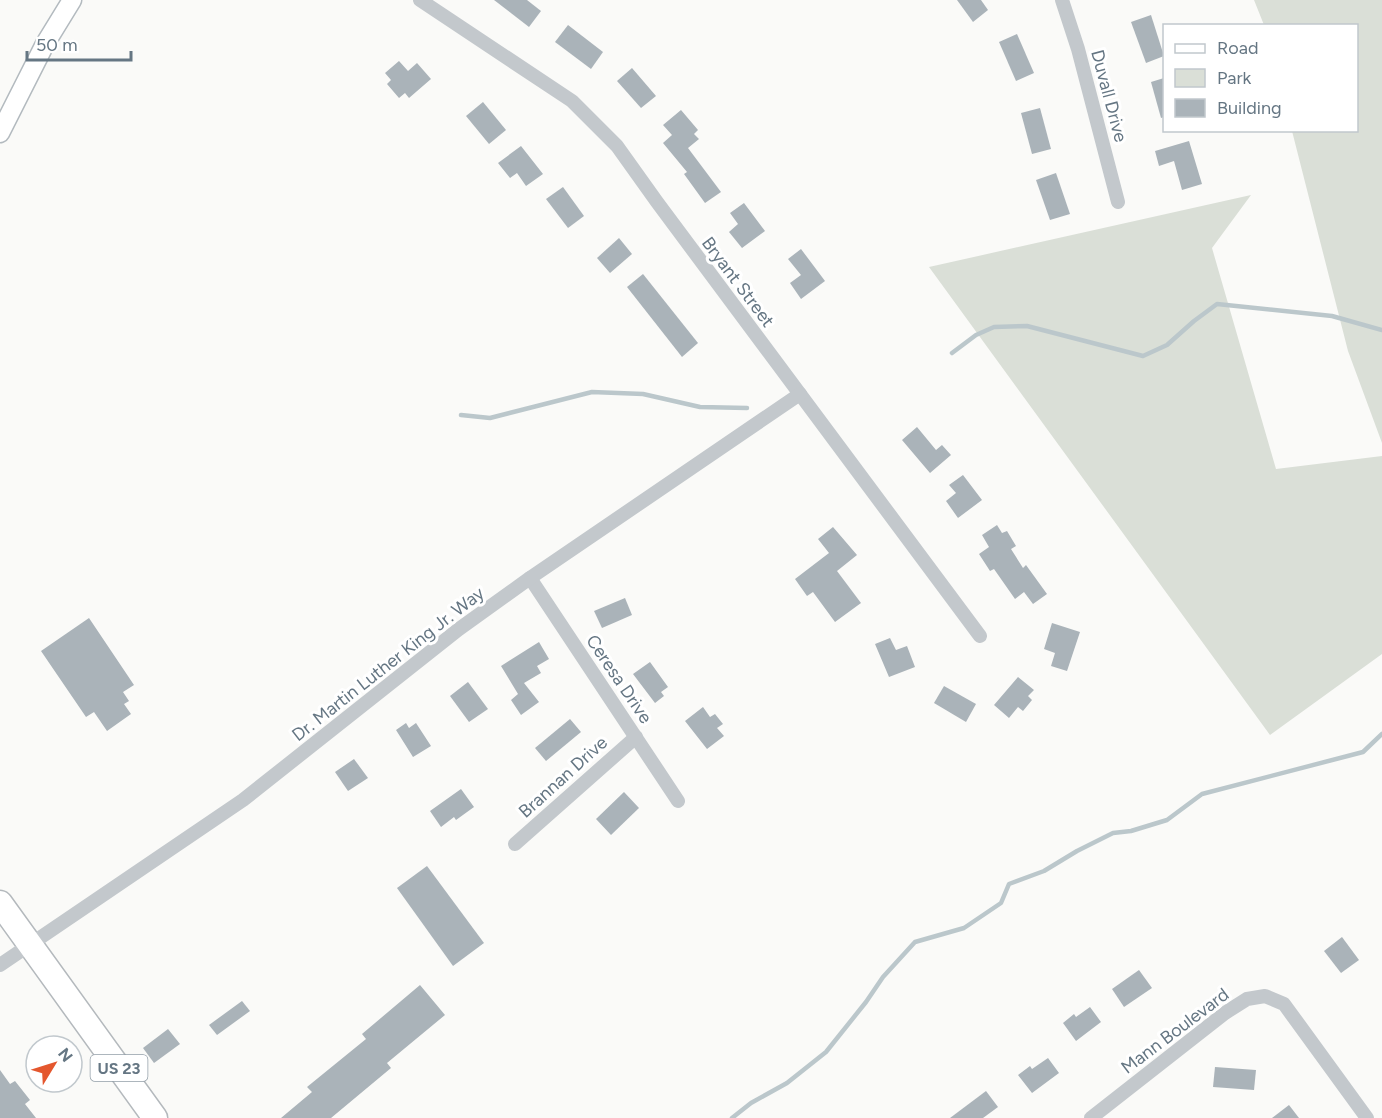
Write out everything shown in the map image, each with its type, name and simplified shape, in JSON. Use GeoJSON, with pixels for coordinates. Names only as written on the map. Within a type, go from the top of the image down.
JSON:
{"type":"FeatureCollection","features":[{"type":"Feature","properties":{"kind":"highway","name":"US 23"},"geometry":{"type":"LineString","coordinates":[[0,903],[155,1118]]}},
{"type":"Feature","properties":{"kind":"street"},"geometry":{"type":"LineString","coordinates":[[0,133],[45,44],[72,0]]}},
{"type":"Feature","properties":{"kind":"street","name":"Bryant Street"},"geometry":{"type":"LineString","coordinates":[[420,0],[573,101],[617,146],[980,636]]}},
{"type":"Feature","properties":{"kind":"street","name":"Duvall Drive"},"geometry":{"type":"LineString","coordinates":[[1062,0],[1078,49],[1118,202]]}},
{"type":"Feature","properties":{"kind":"street","name":"Dr. Martin Luther King Jr. Way"},"geometry":{"type":"LineString","coordinates":[[0,965],[243,800],[459,629],[530,578],[800,394]]}},
{"type":"Feature","properties":{"kind":"street","name":"Ceresa Drive"},"geometry":{"type":"LineString","coordinates":[[530,578],[678,801]]}},
{"type":"Feature","properties":{"kind":"street","name":"Brannan Drive"},"geometry":{"type":"LineString","coordinates":[[515,844],[636,737]]}},
{"type":"Feature","properties":{"kind":"street","name":"Mann Boulevard"},"geometry":{"type":"LineString","coordinates":[[1091,1118],[1225,1013],[1247,999],[1265,996],[1287,1007],[1367,1118]]}},
{"type":"Feature","properties":{"kind":"green space"},"geometry":{"type":"Polygon","coordinates":[[[1254,0],[1382,0],[1382,443],[1348,351],[1292,132],[1358,132],[1358,24],[1264,24],[1254,0]]]}},
{"type":"Feature","properties":{"kind":"green space"},"geometry":{"type":"Polygon","coordinates":[[[1251,195],[1212,248],[1276,469],[1382,456],[1382,654],[1270,735],[929,267],[1251,195]]]}},
{"type":"Feature","properties":{"kind":"building"},"geometry":{"type":"Polygon","coordinates":[[[494,0],[527,0],[541,11],[529,27],[494,0]]]}},
{"type":"Feature","properties":{"kind":"building"},"geometry":{"type":"Polygon","coordinates":[[[957,0],[981,0],[988,10],[973,22],[957,0]]]}},
{"type":"Feature","properties":{"kind":"building"},"geometry":{"type":"Polygon","coordinates":[[[1151,15],[1163,56],[1146,63],[1131,22],[1151,15]]]}},
{"type":"Feature","properties":{"kind":"building"},"geometry":{"type":"Polygon","coordinates":[[[568,25],[603,52],[591,69],[555,42],[568,25]]]}},
{"type":"Feature","properties":{"kind":"building"},"geometry":{"type":"Polygon","coordinates":[[[1017,34],[1034,73],[1016,81],[999,42],[1017,34]]]}},
{"type":"Feature","properties":{"kind":"building"},"geometry":{"type":"Polygon","coordinates":[[[399,61],[408,71],[417,63],[431,79],[409,98],[405,93],[399,98],[387,84],[391,80],[385,73],[399,61]]]}},
{"type":"Feature","properties":{"kind":"building"},"geometry":{"type":"Polygon","coordinates":[[[632,68],[656,96],[641,108],[617,81],[632,68]]]}},
{"type":"Feature","properties":{"kind":"building"},"geometry":{"type":"Polygon","coordinates":[[[1163,78],[1163,117],[1161,118],[1151,82],[1163,78]]]}},
{"type":"Feature","properties":{"kind":"building"},"geometry":{"type":"Polygon","coordinates":[[[483,102],[506,130],[489,144],[466,116],[483,102]]]}},
{"type":"Feature","properties":{"kind":"building"},"geometry":{"type":"Polygon","coordinates":[[[1040,108],[1051,149],[1032,154],[1021,113],[1040,108]]]}},
{"type":"Feature","properties":{"kind":"building"},"geometry":{"type":"Polygon","coordinates":[[[681,110],[698,130],[694,134],[699,139],[688,148],[721,192],[705,203],[684,174],[687,172],[663,143],[672,135],[663,125],[681,110]]]}},
{"type":"Feature","properties":{"kind":"building"},"geometry":{"type":"Polygon","coordinates":[[[1189,141],[1202,184],[1182,190],[1174,161],[1159,166],[1155,151],[1189,141]]]}},
{"type":"Feature","properties":{"kind":"building"},"geometry":{"type":"Polygon","coordinates":[[[521,146],[543,174],[526,186],[517,173],[510,178],[498,163],[521,146]]]}},
{"type":"Feature","properties":{"kind":"building"},"geometry":{"type":"Polygon","coordinates":[[[1056,173],[1070,214],[1050,220],[1036,180],[1056,173]]]}},
{"type":"Feature","properties":{"kind":"building"},"geometry":{"type":"Polygon","coordinates":[[[563,187],[584,216],[568,228],[546,199],[563,187]]]}},
{"type":"Feature","properties":{"kind":"building"},"geometry":{"type":"Polygon","coordinates":[[[744,203],[765,231],[742,248],[729,232],[738,224],[730,213],[744,203]]]}},
{"type":"Feature","properties":{"kind":"building"},"geometry":{"type":"Polygon","coordinates":[[[619,238],[632,254],[610,273],[597,258],[619,238]]]}},
{"type":"Feature","properties":{"kind":"building"},"geometry":{"type":"Polygon","coordinates":[[[801,249],[825,281],[801,299],[790,283],[801,275],[788,259],[801,249]]]}},
{"type":"Feature","properties":{"kind":"building"},"geometry":{"type":"Polygon","coordinates":[[[643,274],[698,343],[682,357],[627,287],[643,274]]]}},
{"type":"Feature","properties":{"kind":"building"},"geometry":{"type":"Polygon","coordinates":[[[917,427],[936,450],[942,445],[951,455],[930,473],[902,440],[917,427]]]}},
{"type":"Feature","properties":{"kind":"building"},"geometry":{"type":"Polygon","coordinates":[[[963,475],[982,500],[958,518],[946,501],[956,493],[949,485],[963,475]]]}},
{"type":"Feature","properties":{"kind":"building"},"geometry":{"type":"Polygon","coordinates":[[[997,525],[1002,533],[1007,531],[1016,546],[1011,549],[1023,568],[1026,565],[1047,594],[1033,604],[1024,592],[1015,599],[994,569],[990,571],[979,554],[989,547],[982,535],[997,525]]]}},
{"type":"Feature","properties":{"kind":"building"},"geometry":{"type":"Polygon","coordinates":[[[833,527],[857,555],[837,571],[861,603],[835,622],[813,592],[807,596],[795,579],[829,553],[818,539],[833,527]]]}},
{"type":"Feature","properties":{"kind":"building"},"geometry":{"type":"Polygon","coordinates":[[[625,598],[632,615],[602,628],[594,611],[625,598]]]}},
{"type":"Feature","properties":{"kind":"building"},"geometry":{"type":"Polygon","coordinates":[[[89,618],[134,685],[123,692],[129,701],[124,704],[131,714],[107,731],[94,712],[86,717],[41,651],[89,618]]]}},
{"type":"Feature","properties":{"kind":"building"},"geometry":{"type":"Polygon","coordinates":[[[1052,623],[1080,632],[1067,671],[1051,666],[1055,653],[1044,649],[1052,623]]]}},
{"type":"Feature","properties":{"kind":"building"},"geometry":{"type":"Polygon","coordinates":[[[890,638],[896,650],[907,646],[915,667],[889,677],[875,644],[890,638]]]}},
{"type":"Feature","properties":{"kind":"building"},"geometry":{"type":"Polygon","coordinates":[[[539,642],[549,659],[537,666],[541,673],[524,683],[539,702],[521,715],[511,700],[518,694],[501,666],[539,642]]]}},
{"type":"Feature","properties":{"kind":"building"},"geometry":{"type":"Polygon","coordinates":[[[650,662],[668,687],[661,692],[664,696],[655,703],[633,674],[650,662]]]}},
{"type":"Feature","properties":{"kind":"building"},"geometry":{"type":"Polygon","coordinates":[[[1018,677],[1034,690],[1028,696],[1032,700],[1023,711],[1018,707],[1009,718],[994,705],[1018,677]]]}},
{"type":"Feature","properties":{"kind":"building"},"geometry":{"type":"Polygon","coordinates":[[[468,682],[488,709],[469,722],[450,696],[468,682]]]}},
{"type":"Feature","properties":{"kind":"building"},"geometry":{"type":"Polygon","coordinates":[[[944,686],[976,704],[966,722],[934,703],[944,686]]]}},
{"type":"Feature","properties":{"kind":"building"},"geometry":{"type":"Polygon","coordinates":[[[703,707],[710,717],[715,714],[723,724],[717,728],[724,736],[707,749],[685,721],[703,707]]]}},
{"type":"Feature","properties":{"kind":"building"},"geometry":{"type":"Polygon","coordinates":[[[570,719],[581,732],[546,761],[535,748],[570,719]]]}},
{"type":"Feature","properties":{"kind":"building"},"geometry":{"type":"Polygon","coordinates":[[[406,723],[409,728],[416,723],[431,746],[413,757],[396,730],[406,723]]]}},
{"type":"Feature","properties":{"kind":"building"},"geometry":{"type":"Polygon","coordinates":[[[354,759],[368,778],[348,791],[335,772],[354,759]]]}},
{"type":"Feature","properties":{"kind":"building"},"geometry":{"type":"Polygon","coordinates":[[[461,789],[474,807],[456,820],[454,817],[441,827],[430,811],[461,789]]]}},
{"type":"Feature","properties":{"kind":"building"},"geometry":{"type":"Polygon","coordinates":[[[624,792],[639,808],[611,835],[596,819],[624,792]]]}},
{"type":"Feature","properties":{"kind":"building"},"geometry":{"type":"Polygon","coordinates":[[[427,866],[484,943],[453,966],[397,888],[427,866]]]}},
{"type":"Feature","properties":{"kind":"building"},"geometry":{"type":"Polygon","coordinates":[[[1342,937],[1359,960],[1341,973],[1324,951],[1342,937]]]}},
{"type":"Feature","properties":{"kind":"building"},"geometry":{"type":"Polygon","coordinates":[[[1139,970],[1152,988],[1124,1007],[1112,989],[1139,970]]]}},
{"type":"Feature","properties":{"kind":"building"},"geometry":{"type":"Polygon","coordinates":[[[420,985],[445,1015],[387,1063],[391,1068],[331,1118],[281,1118],[312,1092],[307,1087],[366,1039],[362,1034],[420,985]]]}},
{"type":"Feature","properties":{"kind":"building"},"geometry":{"type":"Polygon","coordinates":[[[242,1001],[250,1011],[217,1035],[209,1025],[242,1001]]]}},
{"type":"Feature","properties":{"kind":"building"},"geometry":{"type":"Polygon","coordinates":[[[1090,1007],[1101,1022],[1076,1041],[1063,1023],[1074,1014],[1076,1017],[1090,1007]]]}},
{"type":"Feature","properties":{"kind":"building"},"geometry":{"type":"Polygon","coordinates":[[[168,1029],[180,1044],[154,1063],[143,1048],[168,1029]]]}},
{"type":"Feature","properties":{"kind":"building"},"geometry":{"type":"Polygon","coordinates":[[[1048,1058],[1059,1073],[1032,1093],[1018,1075],[1030,1066],[1032,1069],[1048,1058]]]}},
{"type":"Feature","properties":{"kind":"building"},"geometry":{"type":"Polygon","coordinates":[[[1215,1067],[1256,1070],[1254,1090],[1213,1087],[1215,1067]]]}},
{"type":"Feature","properties":{"kind":"building"},"geometry":{"type":"Polygon","coordinates":[[[0,1070],[10,1084],[15,1081],[30,1100],[25,1104],[36,1118],[0,1118],[0,1070]]]}},
{"type":"Feature","properties":{"kind":"building"},"geometry":{"type":"Polygon","coordinates":[[[986,1091],[998,1107],[983,1118],[950,1118],[986,1091]]]}},
{"type":"Feature","properties":{"kind":"building"},"geometry":{"type":"Polygon","coordinates":[[[1289,1105],[1299,1118],[1272,1118],[1289,1105]]]}},
{"type":"Feature","properties":{"kind":"waterway"},"geometry":{"type":"LineString","coordinates":[[952,353],[976,335],[994,327],[1027,326],[1143,356],[1167,345],[1217,304],[1332,316],[1382,330]]}},
{"type":"Feature","properties":{"kind":"waterway"},"geometry":{"type":"LineString","coordinates":[[461,415],[490,418],[592,392],[643,394],[700,407],[747,408]]}},
{"type":"Feature","properties":{"kind":"waterway"},"geometry":{"type":"LineString","coordinates":[[732,1118],[751,1103],[787,1083],[826,1052],[883,977],[915,942],[964,928],[1001,903],[1009,884],[1044,871],[1113,833],[1131,831],[1167,820],[1202,794],[1363,752],[1382,734]]}}]}
